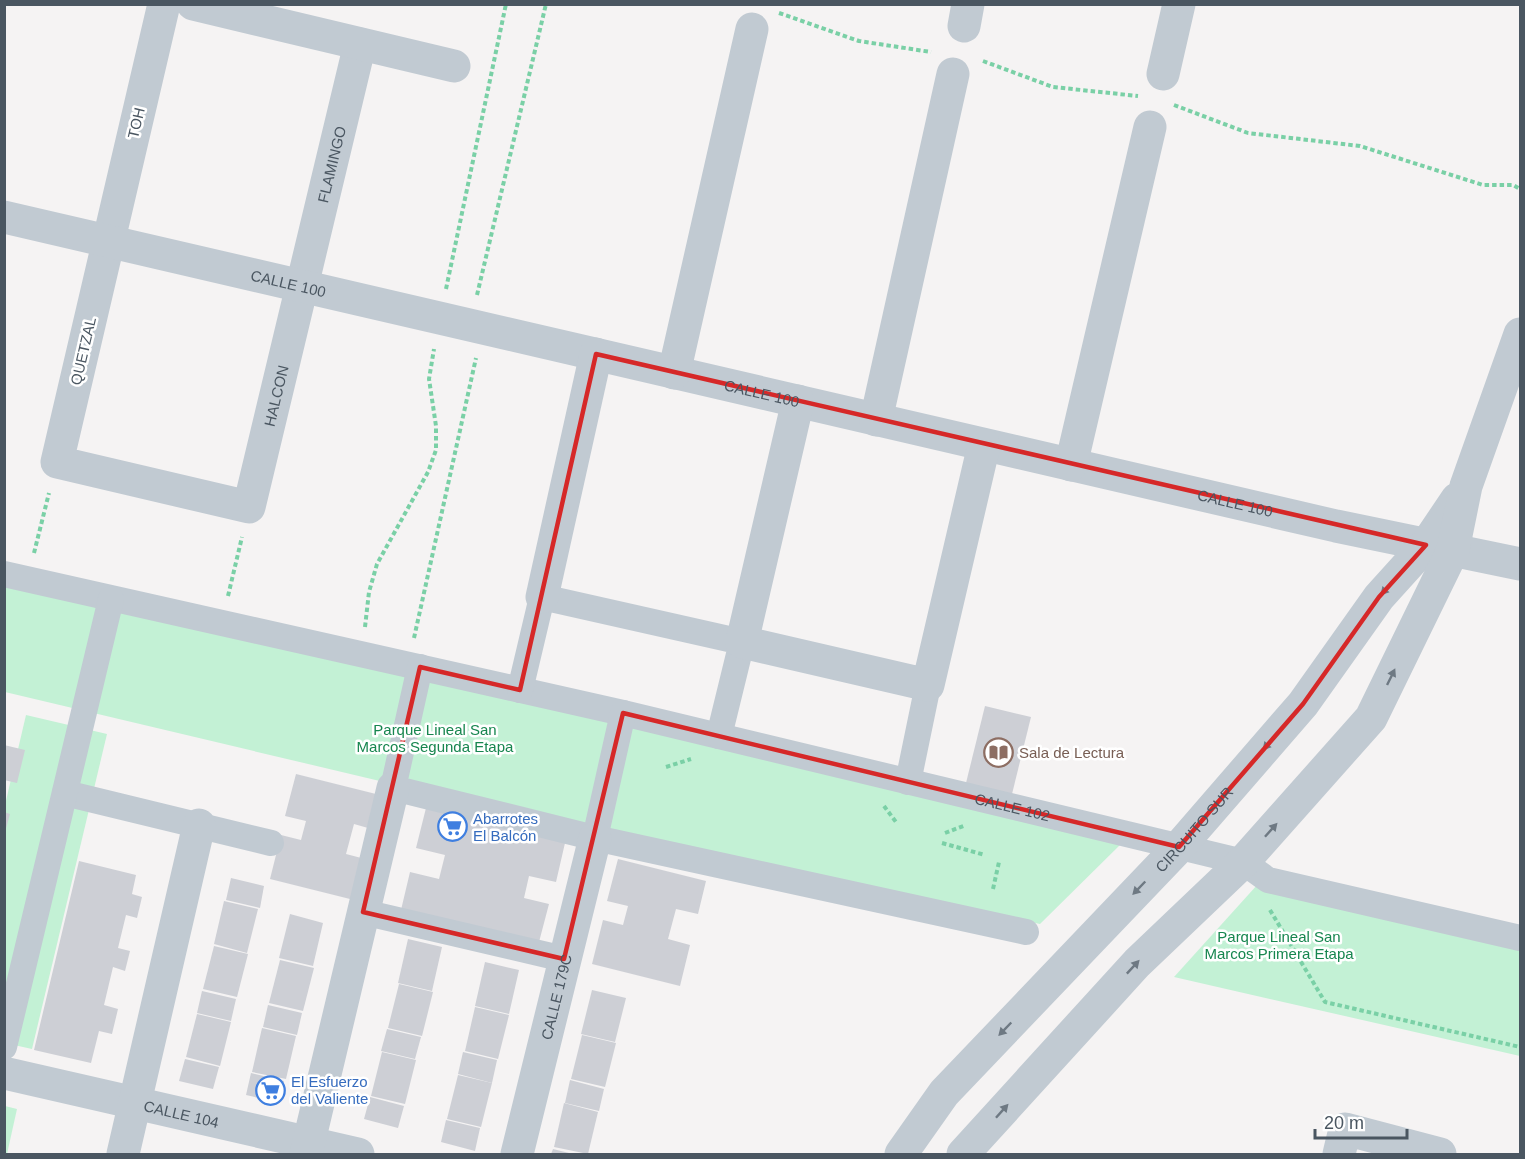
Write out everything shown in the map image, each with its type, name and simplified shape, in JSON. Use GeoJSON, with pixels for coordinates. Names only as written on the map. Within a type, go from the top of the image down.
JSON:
{"type":"FeatureCollection","features":[{"type":"Feature","properties":{"kind":"street","name":"TOH"},"geometry":{"type":"LineString","coordinates":[[108,241],[164,4]]}},
{"type":"Feature","properties":{"kind":"street"},"geometry":{"type":"LineString","coordinates":[[193,4],[454,66]]}},
{"type":"Feature","properties":{"kind":"street"},"geometry":{"type":"LineString","coordinates":[[1163,74],[1179,4]]}},
{"type":"Feature","properties":{"kind":"street"},"geometry":{"type":"LineString","coordinates":[[674,373],[752,29]]}},
{"type":"Feature","properties":{"kind":"street","name":"FLAMINGO"},"geometry":{"type":"LineString","coordinates":[[303,286],[360,44]]}},
{"type":"Feature","properties":{"kind":"street"},"geometry":{"type":"LineString","coordinates":[[876,420],[953,74]]}},
{"type":"Feature","properties":{"kind":"street"},"geometry":{"type":"LineString","coordinates":[[1071,465],[1150,127]]}},
{"type":"Feature","properties":{"kind":"street","name":"CALLE 100"},"geometry":{"type":"LineString","coordinates":[[4,217],[1071,465],[1521,564]]}},
{"type":"Feature","properties":{"kind":"street","name":"QUETZAL"},"geometry":{"type":"LineString","coordinates":[[57,462],[108,241]]}},
{"type":"Feature","properties":{"kind":"street","name":"HALCON"},"geometry":{"type":"LineString","coordinates":[[249,507],[303,286]]}},
{"type":"Feature","properties":{"kind":"street"},"geometry":{"type":"LineString","coordinates":[[963,1155],[1137,963],[1243,861],[1371,718],[1466,486],[1521,334]]}},
{"type":"Feature","properties":{"kind":"street"},"geometry":{"type":"LineString","coordinates":[[509,687],[542,597],[596,354]]}},
{"type":"Feature","properties":{"kind":"street"},"geometry":{"type":"LineString","coordinates":[[719,736],[798,401]]}},
{"type":"Feature","properties":{"kind":"street"},"geometry":{"type":"LineString","coordinates":[[909,782],[928,685],[984,445]]}},
{"type":"Feature","properties":{"kind":"street"},"geometry":{"type":"LineString","coordinates":[[57,462],[249,507]]}},
{"type":"Feature","properties":{"kind":"street","name":"CIRCUITO SUR"},"geometry":{"type":"LineString","coordinates":[[901,1155],[944,1093],[1179,847],[1303,704],[1379,597],[1440,547]]}},
{"type":"Feature","properties":{"kind":"street","name":"CALLE 102"},"geometry":{"type":"LineString","coordinates":[[16,577],[623,713],[1243,861],[1268,880],[1521,938]]}},
{"type":"Feature","properties":{"kind":"street"},"geometry":{"type":"LineString","coordinates":[[542,597],[928,685]]}},
{"type":"Feature","properties":{"kind":"street"},"geometry":{"type":"LineString","coordinates":[[4,1047],[111,599]]}},
{"type":"Feature","properties":{"kind":"street"},"geometry":{"type":"LineString","coordinates":[[307,1149],[393,788],[414,666]]}},
{"type":"Feature","properties":{"kind":"street"},"geometry":{"type":"LineString","coordinates":[[595,838],[623,713]]}},
{"type":"Feature","properties":{"kind":"street"},"geometry":{"type":"LineString","coordinates":[[393,788],[595,838],[1026,932]]}},
{"type":"Feature","properties":{"kind":"street"},"geometry":{"type":"LineString","coordinates":[[65,793],[271,843]]}},
{"type":"Feature","properties":{"kind":"street"},"geometry":{"type":"LineString","coordinates":[[123,1155],[199,825]]}},
{"type":"Feature","properties":{"kind":"street","name":"CALLE 179C"},"geometry":{"type":"LineString","coordinates":[[517,1155],[595,838]]}},
{"type":"Feature","properties":{"kind":"street"},"geometry":{"type":"LineString","coordinates":[[363,912],[564,959]]}},
{"type":"Feature","properties":{"kind":"street","name":"CALLE 104"},"geometry":{"type":"LineString","coordinates":[[4,1073],[135,1103],[307,1149],[358,1155]]}},
{"type":"Feature","properties":{"kind":"street"},"geometry":{"type":"LineString","coordinates":[[1339,1155],[1345,1129],[1440,1155]]}},
{"type":"Feature","properties":{"kind":"path"},"geometry":{"type":"LineString","coordinates":[[414,666],[476,327],[546,4]]}},
{"type":"Feature","properties":{"kind":"path"},"geometry":{"type":"LineString","coordinates":[[16,577],[57,462]]}},
{"type":"Feature","properties":{"kind":"path"},"geometry":{"type":"LineString","coordinates":[[221,623],[249,507]]}},
{"type":"Feature","properties":{"kind":"path"},"geometry":{"type":"LineString","coordinates":[[945,833],[966,825]]}},
{"type":"Feature","properties":{"kind":"path"},"geometry":{"type":"LineString","coordinates":[[942,843],[985,855]]}},
{"type":"Feature","properties":{"kind":"path"},"geometry":{"type":"LineString","coordinates":[[993,889],[999,862]]}},
{"type":"Feature","properties":{"kind":"path"},"geometry":{"type":"LineString","coordinates":[[1269,903],[1270,913],[1325,1002],[1521,1047]]}},
{"type":"Feature","properties":{"kind":"highlighted area"},"geometry":{"type":"Polygon","coordinates":[[[596,354],[1426,545],[1379,597],[1303,704],[1179,847],[623,713],[564,959],[363,912],[420,667],[520,690],[596,354]]]}},
{"type":"Feature","properties":{"kind":"green space","name":"Parque Lineal San Marcos Segunda Etapa"},"geometry":{"type":"Polygon","coordinates":[[[5,584],[518,700],[1122,843],[1040,924],[384,782],[5,692],[5,584]]]}},
{"type":"Feature","properties":{"kind":"green space"},"geometry":{"type":"Polygon","coordinates":[[[26,715],[107,734],[32,1049],[5,1043],[5,805],[26,715]]]}},
{"type":"Feature","properties":{"kind":"green space","name":"Parque Lineal San Marcos Primera Etapa"},"geometry":{"type":"Polygon","coordinates":[[[1258,884],[1520,945],[1520,1056],[1174,977],[1258,884]]]}},
{"type":"Feature","properties":{"kind":"green space"},"geometry":{"type":"Polygon","coordinates":[[[5,1106],[17,1109],[7,1154],[4,1154],[5,1106]]]}},
{"type":"Feature","properties":{"kind":"building","name":"Sala de Lectura"},"geometry":{"type":"Polygon","coordinates":[[[985,706],[1031,717],[1011,798],[965,787],[985,706]]]}},
{"type":"Feature","properties":{"kind":"building"},"geometry":{"type":"Polygon","coordinates":[[[4,745],[25,750],[17,783],[4,780],[4,745]]]}},
{"type":"Feature","properties":{"kind":"building"},"geometry":{"type":"Polygon","coordinates":[[[296,774],[384,796],[375,830],[354,824],[346,854],[369,860],[358,901],[270,879],[281,835],[301,840],[306,821],[285,816],[296,774]]]}},
{"type":"Feature","properties":{"kind":"building"},"geometry":{"type":"Polygon","coordinates":[[[426,808],[565,843],[556,882],[529,876],[524,898],[549,904],[539,942],[401,910],[410,872],[439,879],[445,855],[416,848],[426,808]]]}},
{"type":"Feature","properties":{"kind":"building"},"geometry":{"type":"Polygon","coordinates":[[[4,812],[10,814],[5,832],[4,832],[4,812]]]}},
{"type":"Feature","properties":{"kind":"building"},"geometry":{"type":"Polygon","coordinates":[[[618,859],[706,881],[698,914],[676,909],[668,939],[690,945],[680,986],[592,964],[603,920],[623,925],[628,906],[607,901],[618,859]]]}},
{"type":"Feature","properties":{"kind":"building"},"geometry":{"type":"Polygon","coordinates":[[[79,861],[136,875],[132,894],[142,897],[137,918],[126,915],[118,948],[130,951],[125,971],[113,967],[104,1005],[118,1009],[112,1034],[99,1031],[91,1063],[34,1050],[79,861]]]}},
{"type":"Feature","properties":{"kind":"building"},"geometry":{"type":"Polygon","coordinates":[[[231,878],[264,886],[260,908],[226,900],[231,878]]]}},
{"type":"Feature","properties":{"kind":"building"},"geometry":{"type":"Polygon","coordinates":[[[224,901],[258,909],[247,953],[214,944],[224,901]]]}},
{"type":"Feature","properties":{"kind":"building"},"geometry":{"type":"Polygon","coordinates":[[[290,914],[323,923],[313,966],[279,958],[290,914]]]}},
{"type":"Feature","properties":{"kind":"building"},"geometry":{"type":"Polygon","coordinates":[[[408,939],[442,947],[432,991],[398,983],[408,939]]]}},
{"type":"Feature","properties":{"kind":"building"},"geometry":{"type":"Polygon","coordinates":[[[214,946],[248,954],[237,997],[203,989],[214,946]]]}},
{"type":"Feature","properties":{"kind":"building"},"geometry":{"type":"Polygon","coordinates":[[[280,960],[314,968],[303,1011],[269,1003],[280,960]]]}},
{"type":"Feature","properties":{"kind":"building"},"geometry":{"type":"Polygon","coordinates":[[[485,962],[519,970],[509,1014],[475,1006],[485,962]]]}},
{"type":"Feature","properties":{"kind":"building"},"geometry":{"type":"Polygon","coordinates":[[[399,984],[433,992],[422,1036],[388,1028],[399,984]]]}},
{"type":"Feature","properties":{"kind":"building"},"geometry":{"type":"Polygon","coordinates":[[[592,990],[626,998],[615,1042],[581,1034],[592,990]]]}},
{"type":"Feature","properties":{"kind":"building"},"geometry":{"type":"Polygon","coordinates":[[[202,991],[236,999],[231,1021],[197,1013],[202,991]]]}},
{"type":"Feature","properties":{"kind":"building"},"geometry":{"type":"Polygon","coordinates":[[[268,1005],[302,1013],[297,1035],[263,1027],[268,1005]]]}},
{"type":"Feature","properties":{"kind":"building"},"geometry":{"type":"Polygon","coordinates":[[[475,1007],[509,1015],[498,1059],[465,1051],[475,1007]]]}},
{"type":"Feature","properties":{"kind":"building"},"geometry":{"type":"Polygon","coordinates":[[[197,1014],[231,1022],[220,1066],[186,1057],[197,1014]]]}},
{"type":"Feature","properties":{"kind":"building"},"geometry":{"type":"Polygon","coordinates":[[[262,1028],[296,1036],[286,1079],[252,1072],[262,1028]]]}},
{"type":"Feature","properties":{"kind":"building"},"geometry":{"type":"Polygon","coordinates":[[[387,1029],[421,1037],[415,1059],[381,1051],[387,1029]]]}},
{"type":"Feature","properties":{"kind":"building"},"geometry":{"type":"Polygon","coordinates":[[[582,1035],[616,1043],[605,1087],[571,1079],[582,1035]]]}},
{"type":"Feature","properties":{"kind":"building"},"geometry":{"type":"Polygon","coordinates":[[[382,1052],[416,1060],[405,1104],[371,1096],[382,1052]]]}},
{"type":"Feature","properties":{"kind":"building"},"geometry":{"type":"Polygon","coordinates":[[[463,1052],[497,1060],[492,1083],[458,1074],[463,1052]]]}},
{"type":"Feature","properties":{"kind":"building"},"geometry":{"type":"Polygon","coordinates":[[[185,1059],[219,1067],[213,1089],[179,1081],[185,1059]]]}},
{"type":"Feature","properties":{"kind":"building"},"geometry":{"type":"Polygon","coordinates":[[[251,1073],[284,1081],[280,1103],[246,1095],[251,1073]]]}},
{"type":"Feature","properties":{"kind":"building"},"geometry":{"type":"Polygon","coordinates":[[[458,1075],[492,1083],[481,1127],[447,1119],[458,1075]]]}},
{"type":"Feature","properties":{"kind":"building"},"geometry":{"type":"Polygon","coordinates":[[[570,1080],[604,1089],[599,1111],[565,1103],[570,1080]]]}},
{"type":"Feature","properties":{"kind":"building"},"geometry":{"type":"Polygon","coordinates":[[[370,1097],[404,1106],[398,1128],[364,1119],[370,1097]]]}},
{"type":"Feature","properties":{"kind":"building"},"geometry":{"type":"Polygon","coordinates":[[[564,1103],[598,1112],[588,1154],[554,1147],[564,1103]]]}},
{"type":"Feature","properties":{"kind":"building"},"geometry":{"type":"Polygon","coordinates":[[[446,1120],[480,1128],[475,1151],[441,1142],[446,1120]]]}},
{"type":"Feature","properties":{"kind":"building"},"geometry":{"type":"Polygon","coordinates":[[[553,1149],[573,1154],[551,1154],[553,1149]]]}},
{"type":"Feature","properties":{"kind":"place","name":"Sala de Lectura"},"geometry":{"type":"Point","coordinates":[998,752]}},
{"type":"Feature","properties":{"kind":"place","name":"Abarrotes El Balcón"},"geometry":{"type":"Point","coordinates":[452,827]}},
{"type":"Feature","properties":{"kind":"place","name":"El Esfuerzo del Valiente"},"geometry":{"type":"Point","coordinates":[270,1090]}}]}
